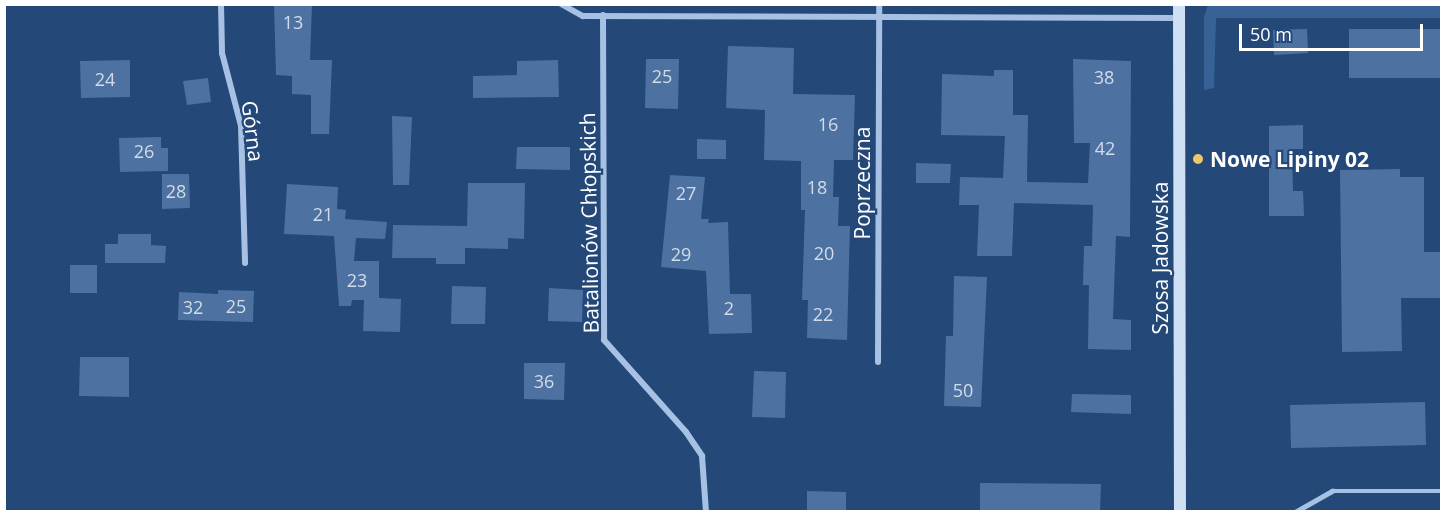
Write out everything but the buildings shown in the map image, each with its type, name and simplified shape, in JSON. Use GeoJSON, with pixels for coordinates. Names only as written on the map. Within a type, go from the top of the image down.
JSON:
{"type":"FeatureCollection","features":[{"type":"Feature","properties":{"kind":"main road","name":"Szosa Jadowska"},"geometry":{"type":"LineString","coordinates":[[1179,4],[1180,512]]}},
{"type":"Feature","properties":{"kind":"street","name":"Górna"},"geometry":{"type":"LineString","coordinates":[[221,4],[222,53],[241,126],[245,263]]}},
{"type":"Feature","properties":{"kind":"street"},"geometry":{"type":"LineString","coordinates":[[561,4],[583,16],[879,14],[1179,18]]}},
{"type":"Feature","properties":{"kind":"street","name":"Poprzeczna"},"geometry":{"type":"LineString","coordinates":[[878,362],[879,4]]}},
{"type":"Feature","properties":{"kind":"street","name":"Batalionów Chłopskich"},"geometry":{"type":"LineString","coordinates":[[603,15],[604,340],[686,432],[702,456],[705,512]]}},
{"type":"Feature","properties":{"kind":"lane"},"geometry":{"type":"LineString","coordinates":[[1294,512],[1332,491],[1442,491]]}},
{"type":"Feature","properties":{"kind":"shaded area"},"geometry":{"type":"Polygon","coordinates":[[[1208,5],[1441,5],[1441,18],[1216,18],[1214,88],[1204,90],[1204,17],[1208,5]]]}},
{"type":"Feature","properties":{"kind":"place","name":"Nowe Lipiny 02"},"geometry":{"type":"Point","coordinates":[1198,159]}}]}
